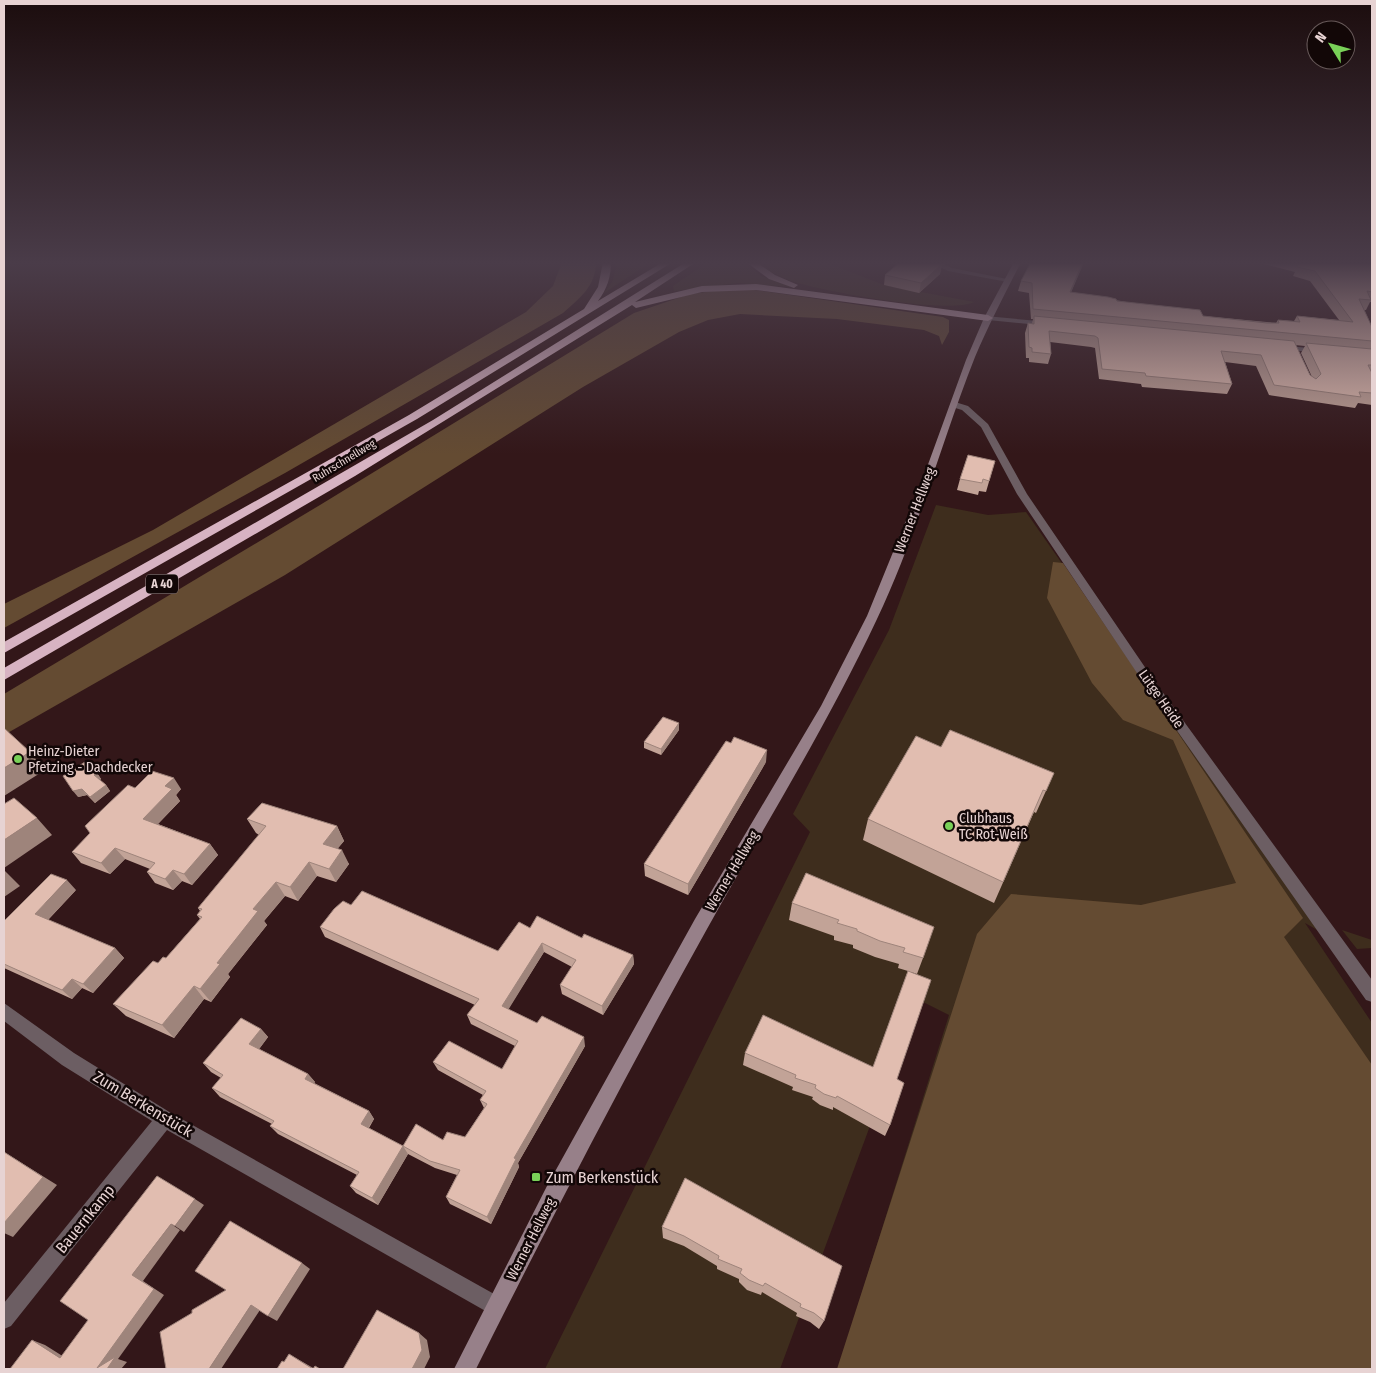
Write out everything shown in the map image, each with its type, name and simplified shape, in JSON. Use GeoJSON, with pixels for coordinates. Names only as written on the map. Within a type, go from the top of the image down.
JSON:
{"type":"FeatureCollection","features":[{"type":"Feature","properties":{"kind":"highway","name":"Ruhrschnellweg"},"geometry":{"type":"LineString","coordinates":[[4,648],[281,492],[565,326]]}},
{"type":"Feature","properties":{"kind":"highway","name":"Ruhrschnellweg"},"geometry":{"type":"LineString","coordinates":[[4,675],[360,468],[593,326]]}},
{"type":"Feature","properties":{"kind":"main road","name":"Werner Hellweg"},"geometry":{"type":"LineString","coordinates":[[465,1369],[554,1193],[701,924],[827,707],[862,639],[877,607],[985,326]]}},
{"type":"Feature","properties":{"kind":"street"},"geometry":{"type":"LineString","coordinates":[[1274,347],[1332,352]]}},
{"type":"Feature","properties":{"kind":"street"},"geometry":{"type":"LineString","coordinates":[[1293,349],[1298,360]]}},
{"type":"Feature","properties":{"kind":"street","name":"Lütge Heide"},"geometry":{"type":"LineString","coordinates":[[955,405],[965,408],[985,426],[1022,494],[1144,674],[1372,994]]}},
{"type":"Feature","properties":{"kind":"street","name":"Zum Berkenstück"},"geometry":{"type":"LineString","coordinates":[[4,1011],[68,1059],[165,1119],[496,1306]]}},
{"type":"Feature","properties":{"kind":"street","name":"Bauernkamp"},"geometry":{"type":"LineString","coordinates":[[4,1319],[165,1119]]}},
{"type":"Feature","properties":{"kind":"shaded area"},"geometry":{"type":"Polygon","coordinates":[[[502,326],[540,326],[285,473],[4,628],[4,604],[153,530],[502,326]]]}},
{"type":"Feature","properties":{"kind":"shaded area"},"geometry":{"type":"Polygon","coordinates":[[[613,326],[693,326],[679,332],[583,387],[285,575],[4,735],[4,694],[320,505],[613,326]]]}},
{"type":"Feature","properties":{"kind":"shaded area"},"geometry":{"type":"Polygon","coordinates":[[[893,326],[949,326],[949,332],[942,345],[939,336],[924,330],[893,326]]]}},
{"type":"Feature","properties":{"kind":"shaded area"},"geometry":{"type":"Polygon","coordinates":[[[936,505],[988,515],[1026,512],[1319,931],[1305,923],[1372,1023],[1372,1369],[838,1369],[949,1015],[917,999],[780,1369],[545,1369],[810,832],[793,814],[889,630],[936,505]]]}},
{"type":"Feature","properties":{"kind":"shaded area"},"geometry":{"type":"Polygon","coordinates":[[[1053,562],[1063,563],[1303,918],[1284,937],[1372,1065],[1372,1369],[837,1369],[977,934],[1011,894],[1141,905],[1236,883],[1173,740],[1123,720],[1092,683],[1047,598],[1053,562]]]}},
{"type":"Feature","properties":{"kind":"shaded area"},"geometry":{"type":"Polygon","coordinates":[[[1342,930],[1372,940],[1372,948],[1357,949],[1342,930]]]}},
{"type":"Feature","properties":{"kind":"building"},"geometry":{"type":"Polygon","coordinates":[[[1028,326],[1139,326],[1294,341],[1310,375],[1316,379],[1321,374],[1306,343],[1372,349],[1372,365],[1368,365],[1372,373],[1372,393],[1359,392],[1361,397],[1274,385],[1261,355],[1221,351],[1232,384],[1146,376],[1145,373],[1102,369],[1098,338],[1095,336],[1049,331],[1051,354],[1032,352],[1032,348],[1029,347],[1028,326]]]}},
{"type":"Feature","properties":{"kind":"building"},"geometry":{"type":"Polygon","coordinates":[[[1214,326],[1372,326],[1372,341],[1214,326]]]}},
{"type":"Feature","properties":{"kind":"building"},"geometry":{"type":"Polygon","coordinates":[[[968,455],[995,461],[989,481],[983,479],[982,483],[960,479],[968,455]]]}},
{"type":"Feature","properties":{"kind":"building"},"geometry":{"type":"Polygon","coordinates":[[[663,717],[679,723],[661,749],[644,742],[663,717]]]}},
{"type":"Feature","properties":{"kind":"building"},"geometry":{"type":"Polygon","coordinates":[[[4,728],[30,752],[4,768],[4,728]]]}},
{"type":"Feature","properties":{"kind":"building","name":"Clubhaus TC Rot-Weiß"},"geometry":{"type":"Polygon","coordinates":[[[950,730],[1054,773],[1046,791],[1043,790],[1003,882],[868,819],[916,736],[941,747],[950,730]]]}},
{"type":"Feature","properties":{"kind":"building"},"geometry":{"type":"Polygon","coordinates":[[[734,737],[767,750],[688,884],[644,864],[726,741],[731,743],[734,737]]]}},
{"type":"Feature","properties":{"kind":"building"},"geometry":{"type":"Polygon","coordinates":[[[85,762],[97,773],[94,775],[106,785],[90,797],[82,789],[73,791],[63,776],[85,762]]]}},
{"type":"Feature","properties":{"kind":"building"},"geometry":{"type":"Polygon","coordinates":[[[152,771],[174,778],[165,786],[172,789],[143,819],[210,844],[184,874],[173,870],[165,879],[147,872],[155,863],[115,848],[101,863],[72,852],[90,833],[85,826],[128,785],[135,788],[152,771]]]}},
{"type":"Feature","properties":{"kind":"building"},"geometry":{"type":"Polygon","coordinates":[[[14,798],[37,818],[4,840],[4,804],[14,798]]]}},
{"type":"Feature","properties":{"kind":"building"},"geometry":{"type":"Polygon","coordinates":[[[262,803],[337,826],[323,844],[342,850],[329,869],[309,862],[290,887],[276,882],[253,909],[258,911],[217,963],[220,964],[200,989],[194,986],[162,1025],[113,1004],[153,961],[158,963],[163,957],[166,958],[202,917],[197,915],[202,909],[198,908],[266,826],[247,819],[262,803]]]}},
{"type":"Feature","properties":{"kind":"building"},"geometry":{"type":"Polygon","coordinates":[[[806,873],[934,927],[923,958],[903,952],[905,948],[880,941],[857,931],[857,929],[837,923],[839,920],[792,903],[806,873]]]}},
{"type":"Feature","properties":{"kind":"building"},"geometry":{"type":"Polygon","coordinates":[[[51,874],[67,880],[35,914],[115,948],[83,984],[72,979],[62,990],[4,964],[4,921],[51,874]]]}},
{"type":"Feature","properties":{"kind":"building"},"geometry":{"type":"Polygon","coordinates":[[[362,891],[498,951],[519,922],[530,928],[537,916],[582,938],[584,934],[633,955],[602,1006],[560,985],[576,960],[542,943],[502,1006],[537,1023],[542,1016],[584,1037],[514,1158],[516,1159],[487,1217],[446,1197],[460,1170],[430,1161],[403,1146],[416,1124],[443,1140],[447,1132],[465,1137],[487,1104],[480,1100],[486,1091],[433,1062],[449,1041],[502,1069],[518,1041],[467,1015],[479,999],[320,927],[343,901],[351,905],[362,891]]]}},
{"type":"Feature","properties":{"kind":"building"},"geometry":{"type":"Polygon","coordinates":[[[908,971],[931,980],[897,1079],[904,1083],[890,1125],[837,1096],[836,1098],[824,1094],[815,1088],[816,1085],[795,1078],[796,1075],[745,1053],[763,1015],[873,1067],[908,971]]]}},
{"type":"Feature","properties":{"kind":"building"},"geometry":{"type":"Polygon","coordinates":[[[241,1018],[261,1029],[249,1044],[308,1074],[305,1079],[369,1111],[361,1124],[403,1146],[372,1198],[350,1186],[359,1172],[270,1126],[274,1121],[212,1088],[223,1075],[203,1063],[241,1018]]]}},
{"type":"Feature","properties":{"kind":"building"},"geometry":{"type":"Polygon","coordinates":[[[4,1152],[43,1177],[4,1223],[4,1152]]]}},
{"type":"Feature","properties":{"kind":"building"},"geometry":{"type":"Polygon","coordinates":[[[157,1176],[195,1199],[175,1226],[171,1224],[132,1275],[154,1289],[97,1368],[115,1357],[107,1369],[10,1369],[32,1340],[60,1358],[88,1320],[60,1301],[157,1176]]]}},
{"type":"Feature","properties":{"kind":"building"},"geometry":{"type":"Polygon","coordinates":[[[685,1178],[842,1266],[824,1321],[814,1313],[800,1307],[801,1304],[765,1283],[763,1286],[749,1280],[740,1273],[742,1269],[718,1259],[719,1256],[684,1236],[662,1227],[685,1178]]]}},
{"type":"Feature","properties":{"kind":"building"},"geometry":{"type":"Polygon","coordinates":[[[230,1221],[302,1263],[268,1316],[251,1305],[209,1369],[166,1369],[160,1332],[226,1290],[195,1271],[230,1221]]]}},
{"type":"Feature","properties":{"kind":"building"},"geometry":{"type":"Polygon","coordinates":[[[377,1310],[419,1333],[422,1350],[412,1369],[343,1369],[377,1310]]]}},
{"type":"Feature","properties":{"kind":"building"},"geometry":{"type":"Polygon","coordinates":[[[289,1354],[313,1369],[277,1369],[289,1354]]]}},
{"type":"Feature","properties":{"kind":"place","name":"Heinz-Dieter Pfetzing - Dachdecker"},"geometry":{"type":"Point","coordinates":[18,759]}},
{"type":"Feature","properties":{"kind":"place","name":"Clubhaus TC Rot-Weiß"},"geometry":{"type":"Point","coordinates":[949,826]}},
{"type":"Feature","properties":{"kind":"place","name":"Zum Berkenstück"},"geometry":{"type":"Point","coordinates":[536,1177]}}]}
